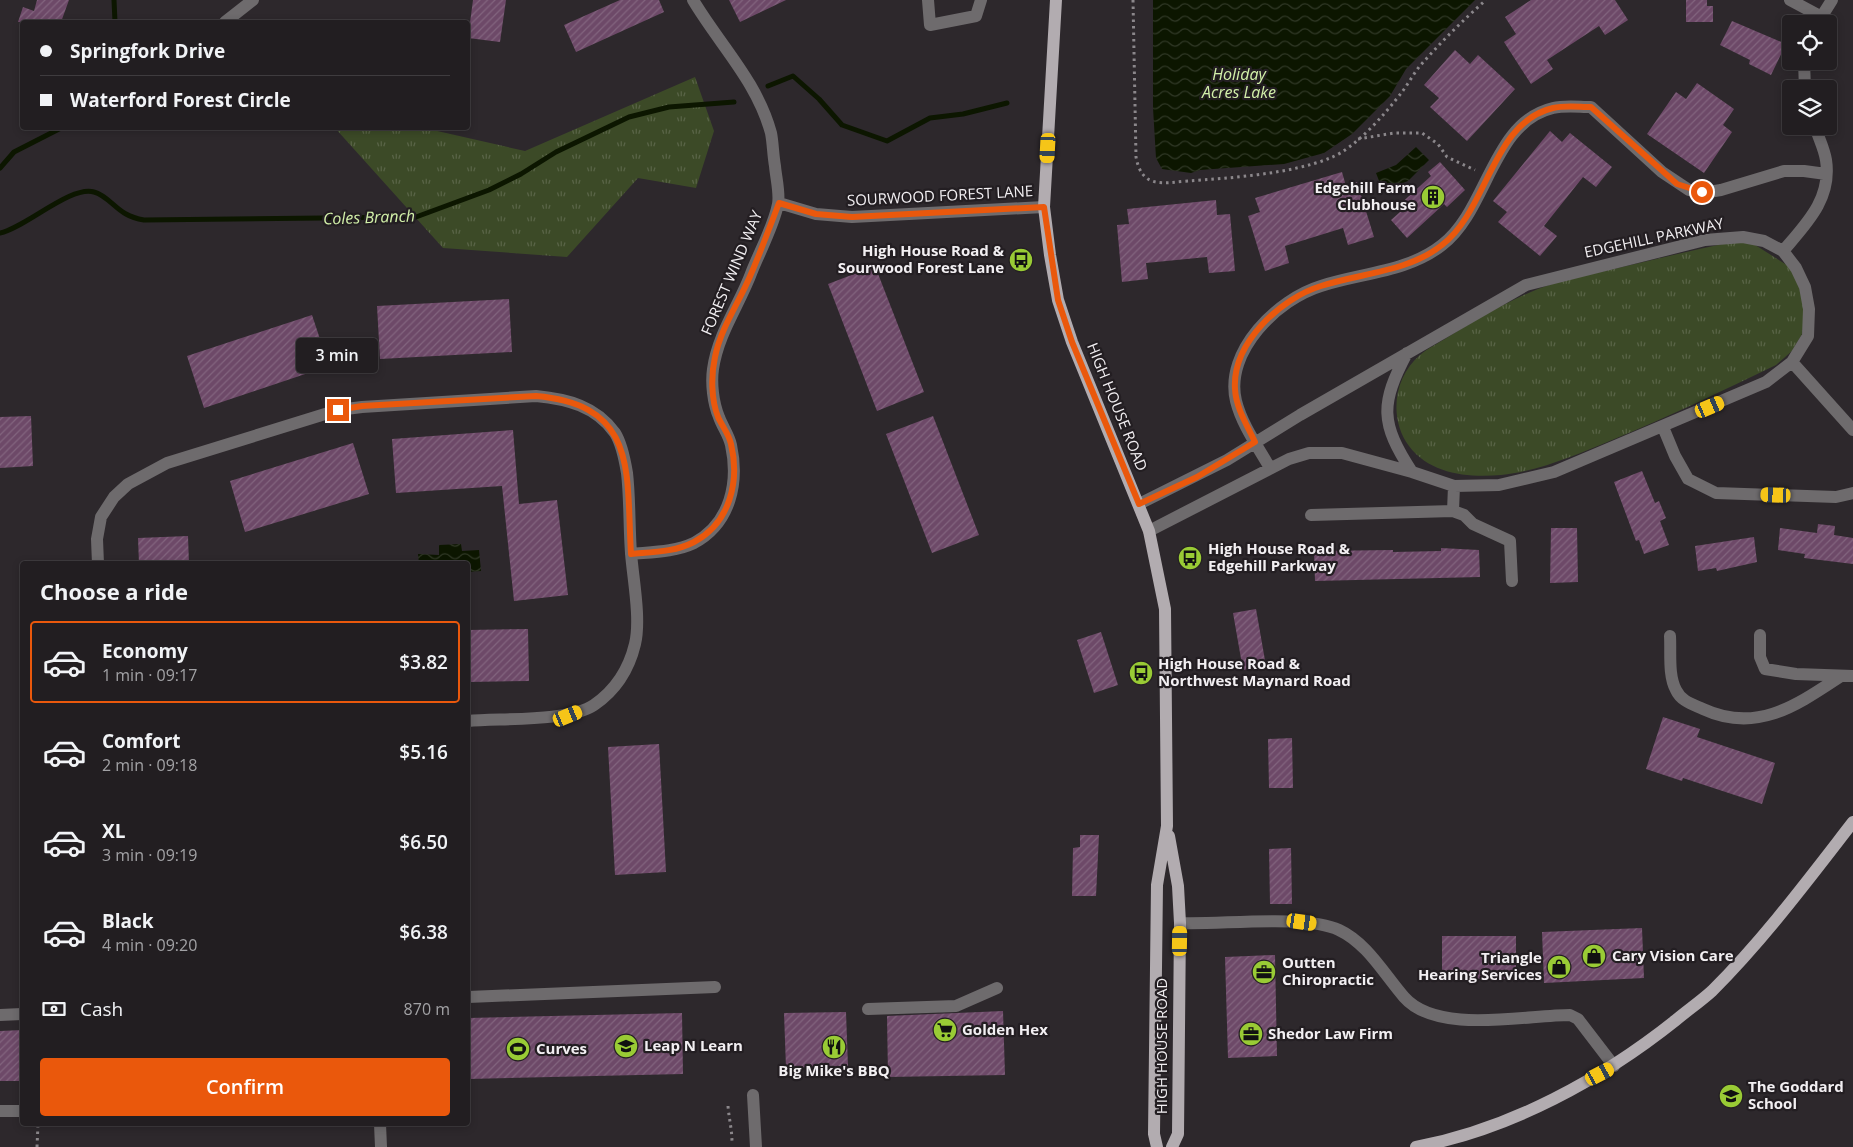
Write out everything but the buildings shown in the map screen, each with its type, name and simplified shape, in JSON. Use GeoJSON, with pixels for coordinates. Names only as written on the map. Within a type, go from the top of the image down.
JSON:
{"type":"FeatureCollection","features":[{"type":"Feature","properties":{"kind":"main road","name":"HIGH HOUSE ROAD"},"geometry":{"type":"LineString","coordinates":[[1056,0],[1044,207],[1058,300],[1072,342],[1149,531],[1165,609],[1167,826],[1178,886],[1180,924],[1178,1134],[1172,1147]]}},
{"type":"Feature","properties":{"kind":"main road"},"geometry":{"type":"LineString","coordinates":[[1416,1147],[1485,1128],[1540,1106],[1614,1066],[1711,992],[1764,935],[1853,822]]}},
{"type":"Feature","properties":{"kind":"main road","name":"HIGH HOUSE ROAD"},"geometry":{"type":"LineString","coordinates":[[1158,1147],[1154,1134],[1157,885],[1167,826]]}},
{"type":"Feature","properties":{"kind":"street"},"geometry":{"type":"LineString","coordinates":[[228,20],[253,0]]}},
{"type":"Feature","properties":{"kind":"street"},"geometry":{"type":"LineString","coordinates":[[692,0],[733,56],[757,97],[771,134],[779,203]]}},
{"type":"Feature","properties":{"kind":"street"},"geometry":{"type":"LineString","coordinates":[[928,0],[930,24],[976,16],[981,0]]}},
{"type":"Feature","properties":{"kind":"street"},"geometry":{"type":"LineString","coordinates":[[1790,0],[1811,15]]}},
{"type":"Feature","properties":{"kind":"street"},"geometry":{"type":"LineString","coordinates":[[1822,15],[1832,0]]}},
{"type":"Feature","properties":{"kind":"street"},"geometry":{"type":"LineString","coordinates":[[1270,468],[1255,442],[1237,402],[1234,388],[1239,364],[1250,338],[1266,320],[1286,303],[1320,286],[1389,269],[1426,256],[1455,235],[1471,213],[1501,150],[1522,125],[1552,108],[1591,107],[1662,172],[1689,190],[1702,192],[1721,190],[1784,171],[1804,170],[1826,174]]}},
{"type":"Feature","properties":{"kind":"street"},"geometry":{"type":"LineString","coordinates":[[1149,531],[1270,468],[1289,459],[1309,454],[1330,452],[1358,456],[1454,486],[1499,485],[1554,472],[1766,382],[1792,362],[1808,336],[1809,308],[1805,287],[1796,268],[1783,251],[1816,211],[1825,190],[1826,159],[1818,135]]}},
{"type":"Feature","properties":{"kind":"street","name":"SOURWOOD FOREST LANE"},"geometry":{"type":"LineString","coordinates":[[779,203],[816,214],[852,217],[1044,207]]}},
{"type":"Feature","properties":{"kind":"street","name":"FOREST WIND WAY"},"geometry":{"type":"LineString","coordinates":[[631,554],[658,552],[694,543],[708,533],[727,509],[734,486],[735,467],[730,442],[717,415],[712,376],[715,356],[736,303],[751,274],[779,203]]}},
{"type":"Feature","properties":{"kind":"street","name":"EDGEHILL PARKWAY"},"geometry":{"type":"LineString","coordinates":[[1139,504],[1197,477],[1526,285],[1630,258],[1726,237],[1743,236],[1783,251]]}},
{"type":"Feature","properties":{"kind":"street"},"geometry":{"type":"LineString","coordinates":[[1408,353],[1392,382],[1388,398],[1387,415],[1390,434],[1398,451],[1412,472]]}},
{"type":"Feature","properties":{"kind":"street"},"geometry":{"type":"LineString","coordinates":[[1792,362],[1853,430]]}},
{"type":"Feature","properties":{"kind":"street"},"geometry":{"type":"LineString","coordinates":[[98,561],[97,539],[101,517],[114,497],[128,484],[167,463],[338,410],[362,406],[536,396],[558,398],[582,405],[600,417],[616,435],[627,474],[631,554],[636,594],[636,641],[630,664],[607,695],[592,707],[568,716],[470,721]]}},
{"type":"Feature","properties":{"kind":"street"},"geometry":{"type":"LineString","coordinates":[[1663,427],[1675,456],[1688,479],[1716,493],[1836,497],[1853,493]]}},
{"type":"Feature","properties":{"kind":"street"},"geometry":{"type":"LineString","coordinates":[[1453,511],[1454,486]]}},
{"type":"Feature","properties":{"kind":"street"},"geometry":{"type":"LineString","coordinates":[[1311,515],[1453,511],[1464,515],[1473,524],[1510,541],[1512,581]]}},
{"type":"Feature","properties":{"kind":"street"},"geometry":{"type":"LineString","coordinates":[[1760,634],[1760,657],[1765,669],[1796,674],[1847,676]]}},
{"type":"Feature","properties":{"kind":"street"},"geometry":{"type":"LineString","coordinates":[[1670,636],[1672,681],[1682,699],[1717,715],[1736,720],[1771,714],[1788,708],[1847,676]]}},
{"type":"Feature","properties":{"kind":"street"},"geometry":{"type":"LineString","coordinates":[[1180,924],[1302,922],[1338,929],[1365,950],[1414,1006],[1446,1018],[1468,1020],[1570,1015],[1578,1020],[1614,1066]]}},
{"type":"Feature","properties":{"kind":"street"},"geometry":{"type":"LineString","coordinates":[[470,996],[714,987]]}},
{"type":"Feature","properties":{"kind":"street"},"geometry":{"type":"LineString","coordinates":[[868,1009],[956,1006],[997,988]]}},
{"type":"Feature","properties":{"kind":"street"},"geometry":{"type":"LineString","coordinates":[[0,1015],[20,1014]]}},
{"type":"Feature","properties":{"kind":"street"},"geometry":{"type":"LineString","coordinates":[[753,1094],[756,1147]]}},
{"type":"Feature","properties":{"kind":"street"},"geometry":{"type":"LineString","coordinates":[[0,1111],[20,1111]]}},
{"type":"Feature","properties":{"kind":"street"},"geometry":{"type":"LineString","coordinates":[[380,1126],[382,1147]]}},
{"type":"Feature","properties":{"kind":"path"},"geometry":{"type":"LineString","coordinates":[[1133,0],[1136,157],[1139,172],[1144,178],[1162,182],[1263,173],[1331,158],[1357,139],[1402,92],[1419,68],[1486,0]]}},
{"type":"Feature","properties":{"kind":"path"},"geometry":{"type":"LineString","coordinates":[[1357,139],[1394,133],[1422,133],[1438,144],[1447,157],[1454,162],[1490,176]]}},
{"type":"Feature","properties":{"kind":"path"},"geometry":{"type":"LineString","coordinates":[[728,1106],[729,1120],[732,1127],[732,1143]]}},
{"type":"Feature","properties":{"kind":"path"},"geometry":{"type":"LineString","coordinates":[[37,1147],[38,1126]]}},
{"type":"Feature","properties":{"kind":"green space"},"geometry":{"type":"Polygon","coordinates":[[[695,77],[714,131],[696,188],[638,178],[567,257],[443,248],[337,130],[433,130],[525,151],[695,77]]]}},
{"type":"Feature","properties":{"kind":"green space"},"geometry":{"type":"Polygon","coordinates":[[[1732,242],[1752,243],[1790,267],[1801,289],[1805,315],[1802,334],[1792,351],[1776,365],[1633,431],[1572,456],[1528,470],[1488,476],[1463,475],[1428,463],[1409,446],[1398,424],[1397,399],[1399,387],[1411,364],[1430,348],[1498,308],[1552,284],[1732,242]]]}},
{"type":"Feature","properties":{"kind":"water","name":"Holiday Acres Lake"},"geometry":{"type":"Polygon","coordinates":[[[1153,0],[1475,0],[1406,69],[1390,96],[1352,134],[1324,153],[1284,164],[1200,170],[1191,173],[1162,169],[1156,158],[1153,108],[1153,0]]]}},
{"type":"Feature","properties":{"kind":"water"},"geometry":{"type":"Polygon","coordinates":[[[1416,147],[1429,160],[1408,181],[1383,191],[1376,173],[1396,165],[1416,147]]]}},
{"type":"Feature","properties":{"kind":"water"},"geometry":{"type":"Polygon","coordinates":[[[461,544],[462,551],[479,550],[481,571],[470,572],[470,561],[419,561],[418,554],[439,555],[439,545],[461,544]]]}},
{"type":"Feature","properties":{"kind":"waterway"},"geometry":{"type":"LineString","coordinates":[[114,0],[115,20]]}},
{"type":"Feature","properties":{"kind":"waterway","name":"Coles Branch"},"geometry":{"type":"LineString","coordinates":[[768,86],[793,76],[819,99],[842,125],[887,141],[930,118],[963,114],[1007,103]]}},
{"type":"Feature","properties":{"kind":"waterway","name":"Coles Branch"},"geometry":{"type":"LineString","coordinates":[[0,233],[22,224],[73,195],[84,192],[94,192],[126,214],[144,220],[416,217],[489,190],[521,174],[556,152],[629,117],[669,107],[734,102]]}},
{"type":"Feature","properties":{"kind":"waterway"},"geometry":{"type":"LineString","coordinates":[[0,168],[14,152],[57,130]]}},
{"type":"Feature","properties":{"kind":"place","name":"Edgehill Farm Clubhouse"},"geometry":{"type":"Point","coordinates":[1433,197]}},
{"type":"Feature","properties":{"kind":"place","name":"High House Road & Sourwood Forest Lane"},"geometry":{"type":"Point","coordinates":[1021,260]}},
{"type":"Feature","properties":{"kind":"place","name":"High House Road & Edgehill Parkway"},"geometry":{"type":"Point","coordinates":[1190,558]}},
{"type":"Feature","properties":{"kind":"place","name":"High House Road & Northwest Maynard Road"},"geometry":{"type":"Point","coordinates":[1141,673]}},
{"type":"Feature","properties":{"kind":"place","name":"Cary Vision Care"},"geometry":{"type":"Point","coordinates":[1594,956]}},
{"type":"Feature","properties":{"kind":"place","name":"Triangle Hearing Services"},"geometry":{"type":"Point","coordinates":[1559,967]}},
{"type":"Feature","properties":{"kind":"place","name":"Outten Chiropractic"},"geometry":{"type":"Point","coordinates":[1264,972]}},
{"type":"Feature","properties":{"kind":"place","name":"Golden Hex"},"geometry":{"type":"Point","coordinates":[945,1030]}},
{"type":"Feature","properties":{"kind":"place","name":"Shedor Law Firm"},"geometry":{"type":"Point","coordinates":[1251,1034]}},
{"type":"Feature","properties":{"kind":"place","name":"Leap N Learn"},"geometry":{"type":"Point","coordinates":[626,1046]}},
{"type":"Feature","properties":{"kind":"place","name":"Big Mike's BBQ"},"geometry":{"type":"Point","coordinates":[834,1047]}},
{"type":"Feature","properties":{"kind":"place","name":"Curves"},"geometry":{"type":"Point","coordinates":[518,1049]}},
{"type":"Feature","properties":{"kind":"place","name":"The Goddard School"},"geometry":{"type":"Point","coordinates":[1731,1096]}},
{"type":"Feature","properties":{"kind":"route"},"geometry":{"type":"LineString","coordinates":[[338,410],[362,406],[536,396],[558,398],[582,405],[600,417],[616,435],[622,451],[627,474],[631,554],[677,549],[694,543],[708,533],[727,509],[734,486],[735,467],[730,442],[717,415],[712,376],[715,356],[736,303],[751,274],[779,203],[816,214],[852,217],[1044,207],[1058,300],[1072,342],[1139,504],[1197,477],[1255,442],[1237,402],[1234,388],[1239,364],[1250,338],[1266,320],[1286,303],[1320,286],[1408,263],[1426,256],[1442,246],[1455,235],[1471,213],[1501,150],[1510,136],[1537,115],[1552,108],[1591,107],[1677,184],[1689,190],[1702,192]]}}]}
